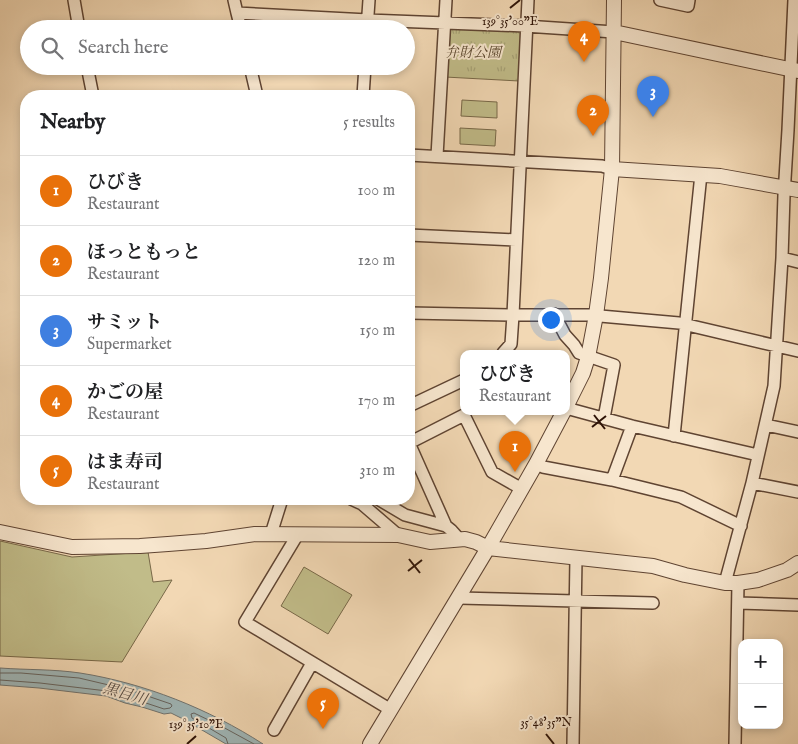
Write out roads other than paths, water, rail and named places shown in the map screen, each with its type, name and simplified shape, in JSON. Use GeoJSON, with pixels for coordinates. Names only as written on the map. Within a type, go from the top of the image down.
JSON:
{"type":"FeatureCollection","features":[{"type":"Feature","properties":{"kind":"street"},"geometry":{"type":"LineString","coordinates":[[74,0],[78,20]]}},
{"type":"Feature","properties":{"kind":"street"},"geometry":{"type":"LineString","coordinates":[[234,0],[239,20]]}},
{"type":"Feature","properties":{"kind":"street"},"geometry":{"type":"LineString","coordinates":[[367,20],[369,0]]}},
{"type":"Feature","properties":{"kind":"street"},"geometry":{"type":"LineString","coordinates":[[437,156],[446,0]]}},
{"type":"Feature","properties":{"kind":"street"},"geometry":{"type":"LineString","coordinates":[[506,350],[511,344],[513,315],[528,0]]}},
{"type":"Feature","properties":{"kind":"street"},"geometry":{"type":"LineString","coordinates":[[570,400],[588,357],[601,278],[612,169],[614,0]]}},
{"type":"Feature","properties":{"kind":"street"},"geometry":{"type":"LineString","coordinates":[[660,0],[688,6],[689,0]]}},
{"type":"Feature","properties":{"kind":"street"},"geometry":{"type":"LineString","coordinates":[[735,744],[738,603],[732,583],[741,526],[774,386],[782,258],[791,188],[788,130],[794,70],[794,0]]}},
{"type":"Feature","properties":{"kind":"street"},"geometry":{"type":"LineString","coordinates":[[237,13],[320,20]]}},
{"type":"Feature","properties":{"kind":"street"},"geometry":{"type":"LineString","coordinates":[[415,23],[445,22],[614,32],[794,70]]}},
{"type":"Feature","properties":{"kind":"street"},"geometry":{"type":"LineString","coordinates":[[89,75],[92,90]]}},
{"type":"Feature","properties":{"kind":"street"},"geometry":{"type":"LineString","coordinates":[[252,75],[256,90]]}},
{"type":"Feature","properties":{"kind":"street"},"geometry":{"type":"LineString","coordinates":[[363,90],[364,75]]}},
{"type":"Feature","properties":{"kind":"street"},"geometry":{"type":"LineString","coordinates":[[415,155],[701,174],[791,188]]}},
{"type":"Feature","properties":{"kind":"street"},"geometry":{"type":"LineString","coordinates":[[674,436],[701,174]]}},
{"type":"Feature","properties":{"kind":"street"},"geometry":{"type":"LineString","coordinates":[[415,235],[516,240]]}},
{"type":"Feature","properties":{"kind":"street"},"geometry":{"type":"LineString","coordinates":[[782,258],[798,262]]}},
{"type":"Feature","properties":{"kind":"street"},"geometry":{"type":"LineString","coordinates":[[415,313],[596,315],[686,324],[798,351]]}},
{"type":"Feature","properties":{"kind":"street"},"geometry":{"type":"LineString","coordinates":[[554,314],[564,335],[579,353],[614,365],[604,418]]}},
{"type":"Feature","properties":{"kind":"street"},"geometry":{"type":"LineString","coordinates":[[415,403],[460,382]]}},
{"type":"Feature","properties":{"kind":"street"},"geometry":{"type":"LineString","coordinates":[[570,410],[674,436],[758,454]]}},
{"type":"Feature","properties":{"kind":"street"},"geometry":{"type":"LineString","coordinates":[[415,440],[464,415],[492,472],[522,489]]}},
{"type":"Feature","properties":{"kind":"street"},"geometry":{"type":"LineString","coordinates":[[370,744],[488,548],[563,415]]}},
{"type":"Feature","properties":{"kind":"street"},"geometry":{"type":"LineString","coordinates":[[766,425],[798,432]]}},
{"type":"Feature","properties":{"kind":"street"},"geometry":{"type":"LineString","coordinates":[[612,480],[632,426]]}},
{"type":"Feature","properties":{"kind":"street"},"geometry":{"type":"LineString","coordinates":[[415,456],[446,526]]}},
{"type":"Feature","properties":{"kind":"street"},"geometry":{"type":"LineString","coordinates":[[536,464],[681,497],[741,526]]}},
{"type":"Feature","properties":{"kind":"street"},"geometry":{"type":"LineString","coordinates":[[752,483],[798,492]]}},
{"type":"Feature","properties":{"kind":"street"},"geometry":{"type":"LineString","coordinates":[[271,534],[280,505]]}},
{"type":"Feature","properties":{"kind":"street"},"geometry":{"type":"LineString","coordinates":[[363,505],[398,535]]}},
{"type":"Feature","properties":{"kind":"street"},"geometry":{"type":"LineString","coordinates":[[388,505],[405,515],[446,526],[460,540]]}},
{"type":"Feature","properties":{"kind":"street"},"geometry":{"type":"LineString","coordinates":[[0,532],[72,547],[140,546],[206,541],[255,534],[398,535],[430,542],[465,539],[488,548],[653,566],[685,575],[732,583],[758,580],[787,570],[798,563]]}},
{"type":"Feature","properties":{"kind":"street"},"geometry":{"type":"LineString","coordinates":[[298,534],[245,622],[391,710]]}},
{"type":"Feature","properties":{"kind":"street"},"geometry":{"type":"LineString","coordinates":[[573,744],[576,558]]}},
{"type":"Feature","properties":{"kind":"street"},"geometry":{"type":"LineString","coordinates":[[458,598],[653,603]]}},
{"type":"Feature","properties":{"kind":"street"},"geometry":{"type":"LineString","coordinates":[[738,603],[798,605]]}},
{"type":"Feature","properties":{"kind":"street"},"geometry":{"type":"LineString","coordinates":[[274,730],[312,663]]}},
{"type":"Feature","properties":{"kind":"water","name":"黒目川"},"geometry":{"type":"Polygon","coordinates":[[[0,668],[80,673],[128,683],[198,709],[263,744],[226,744],[171,713],[164,714],[106,696],[0,685],[0,668]]]}},
{"type":"Feature","properties":{"kind":"place","name":"かごの屋"},"geometry":{"type":"Point","coordinates":[584,62]}},
{"type":"Feature","properties":{"kind":"place","name":"サミット"},"geometry":{"type":"Point","coordinates":[653,117]}},
{"type":"Feature","properties":{"kind":"place","name":"ほっともっと"},"geometry":{"type":"Point","coordinates":[593,136]}},
{"type":"Feature","properties":{"kind":"place","name":"ひびき"},"geometry":{"type":"Point","coordinates":[515,472]}},
{"type":"Feature","properties":{"kind":"place","name":"はま寿司"},"geometry":{"type":"Point","coordinates":[323,729]}},
{"type":"Feature","properties":{"kind":"park label","name":"弁財公園"},"geometry":{"type":"Point","coordinates":[473,53]}}]}
